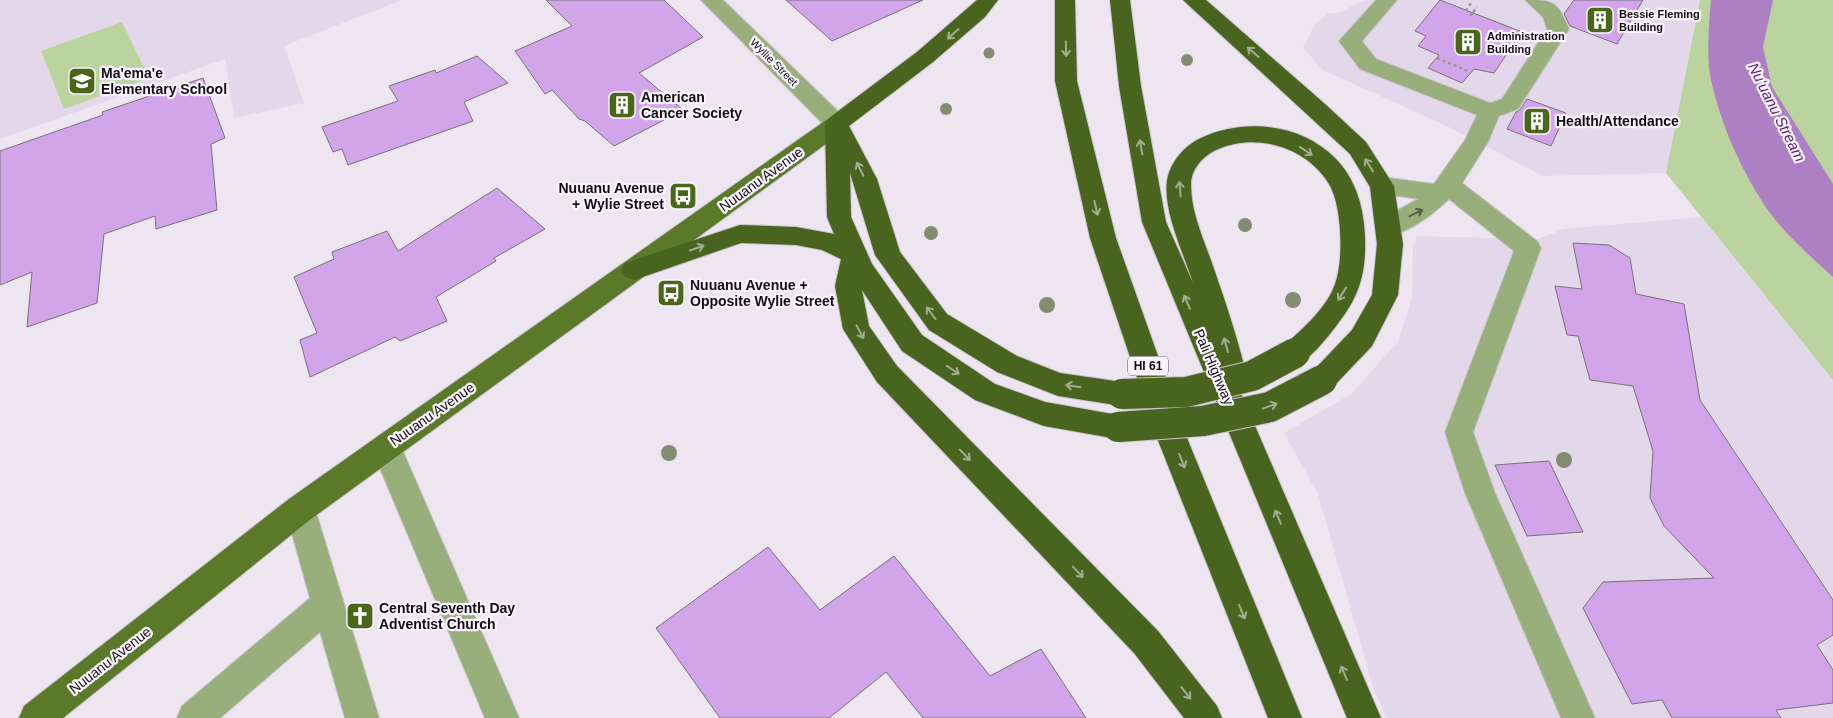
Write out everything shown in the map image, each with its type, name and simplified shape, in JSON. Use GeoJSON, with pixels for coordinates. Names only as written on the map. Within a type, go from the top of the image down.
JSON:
{"type":"FeatureCollection","features":[{"type":"Feature","properties":{"kind":"highway"},"geometry":{"type":"LineString","coordinates":[[837,124],[925,57],[978,12],[988,0]]}},
{"type":"Feature","properties":{"kind":"highway","name":"HI 61"},"geometry":{"type":"LineString","coordinates":[[1065,0],[1066,81],[1103,238],[1174,443],[1285,718]]}},
{"type":"Feature","properties":{"kind":"highway","name":"Pali Highway"},"geometry":{"type":"LineString","coordinates":[[1120,0],[1130,86],[1154,222],[1246,444],[1364,718]]}},
{"type":"Feature","properties":{"kind":"highway"},"geometry":{"type":"LineString","coordinates":[[837,124],[839,217],[861,268],[912,343],[984,392],[1044,414],[1118,427],[1203,421],[1270,408],[1322,380],[1362,338],[1385,295],[1390,244],[1382,186],[1358,148],[1317,109],[1193,0]]}},
{"type":"Feature","properties":{"kind":"highway"},"geometry":{"type":"LineString","coordinates":[[837,124],[865,178],[888,256],[938,322],[1007,364],[1058,384],[1122,394],[1186,392],[1252,376],[1295,353],[1323,325],[1348,284],[1353,240],[1347,201],[1338,178],[1322,162],[1302,147],[1274,135],[1242,134],[1217,138],[1196,150],[1182,166],[1179,185],[1186,223],[1226,346],[1246,444]]}},
{"type":"Feature","properties":{"kind":"highway"},"geometry":{"type":"LineString","coordinates":[[634,270],[740,234],[796,236],[827,241],[855,255]]}},
{"type":"Feature","properties":{"kind":"highway"},"geometry":{"type":"LineString","coordinates":[[855,255],[848,286],[856,329],[887,374],[1146,642],[1206,718]]}},
{"type":"Feature","properties":{"kind":"main road","name":"Nuuanu Avenue"},"geometry":{"type":"LineString","coordinates":[[36,718],[300,508],[837,124]]}},
{"type":"Feature","properties":{"kind":"street","name":"Wyllie Street"},"geometry":{"type":"LineString","coordinates":[[711,0],[837,124]]}},
{"type":"Feature","properties":{"kind":"street"},"geometry":{"type":"LineString","coordinates":[[1387,0],[1350,41],[1368,64],[1490,111],[1510,104],[1558,29],[1545,3]]}},
{"type":"Feature","properties":{"kind":"street"},"geometry":{"type":"LineString","coordinates":[[1389,227],[1424,208],[1443,189],[1476,142],[1490,111]]}},
{"type":"Feature","properties":{"kind":"street"},"geometry":{"type":"LineString","coordinates":[[1382,186],[1443,189],[1528,248],[1459,432],[1480,493],[1578,718]]}},
{"type":"Feature","properties":{"kind":"street"},"geometry":{"type":"LineString","coordinates":[[386,447],[502,718]]}},
{"type":"Feature","properties":{"kind":"street"},"geometry":{"type":"LineString","coordinates":[[300,508],[362,718]]}},
{"type":"Feature","properties":{"kind":"street"},"geometry":{"type":"LineString","coordinates":[[194,718],[328,604]]}},
{"type":"Feature","properties":{"kind":"path"},"geometry":{"type":"LineString","coordinates":[[1466,11],[1471,3]]}},
{"type":"Feature","properties":{"kind":"path"},"geometry":{"type":"LineString","coordinates":[[1472,13],[1471,15],[1477,8]]}},
{"type":"Feature","properties":{"kind":"shaded area","name":"Ma'ema'e Elementary School"},"geometry":{"type":"Polygon","coordinates":[[[0,0],[402,0],[284,46],[304,103],[234,118],[225,59],[0,139],[0,0]]]}},
{"type":"Feature","properties":{"kind":"shaded area"},"geometry":{"type":"Polygon","coordinates":[[[1364,0],[1700,0],[1666,173],[1543,176],[1451,128],[1323,70],[1303,48],[1315,24],[1329,13],[1339,13],[1364,0]]]}},
{"type":"Feature","properties":{"kind":"shaded area"},"geometry":{"type":"Polygon","coordinates":[[[1701,217],[1833,380],[1833,718],[1387,718],[1374,690],[1318,494],[1284,433],[1351,394],[1398,342],[1412,297],[1413,247],[1417,236],[1539,239],[1563,229],[1701,217]]]}},
{"type":"Feature","properties":{"kind":"green space"},"geometry":{"type":"Polygon","coordinates":[[[1700,0],[1833,0],[1833,380],[1666,173],[1700,0]]]}},
{"type":"Feature","properties":{"kind":"green space"},"geometry":{"type":"Polygon","coordinates":[[[122,22],[149,78],[64,109],[41,51],[122,22]]]}},
{"type":"Feature","properties":{"kind":"water","name":"Nuʻuanu Stream"},"geometry":{"type":"Polygon","coordinates":[[[1711,0],[1773,0],[1763,47],[1772,87],[1833,184],[1833,277],[1781,227],[1767,209],[1740,163],[1720,114],[1709,71],[1708,40],[1711,0]]]}},
{"type":"Feature","properties":{"kind":"building"},"geometry":{"type":"Polygon","coordinates":[[[546,0],[664,0],[703,37],[639,73],[683,110],[614,146],[585,121],[579,119],[552,90],[545,94],[515,51],[572,26],[546,0]]]}},
{"type":"Feature","properties":{"kind":"building"},"geometry":{"type":"Polygon","coordinates":[[[786,0],[923,0],[832,41],[786,0]]]}},
{"type":"Feature","properties":{"kind":"building","name":"Administration Building"},"geometry":{"type":"Polygon","coordinates":[[[1440,0],[1522,32],[1494,73],[1474,69],[1462,83],[1428,68],[1439,55],[1418,46],[1426,36],[1415,31],[1440,0]]]}},
{"type":"Feature","properties":{"kind":"building","name":"Bessie Fleming Building"},"geometry":{"type":"Polygon","coordinates":[[[1574,0],[1643,0],[1617,44],[1570,26],[1564,14],[1574,0]]]}},
{"type":"Feature","properties":{"kind":"building"},"geometry":{"type":"Polygon","coordinates":[[[477,56],[508,83],[464,102],[473,121],[348,165],[342,149],[333,152],[322,127],[398,101],[389,86],[435,70],[436,73],[477,56]]]}},
{"type":"Feature","properties":{"kind":"building"},"geometry":{"type":"Polygon","coordinates":[[[203,78],[225,138],[211,144],[217,210],[156,229],[155,216],[104,234],[97,303],[27,327],[32,272],[0,285],[0,151],[103,115],[102,112],[203,78]]]}},
{"type":"Feature","properties":{"kind":"building","name":"Health/Attendance"},"geometry":{"type":"Polygon","coordinates":[[[1527,99],[1566,113],[1551,146],[1507,129],[1516,112],[1520,110],[1527,99]]]}},
{"type":"Feature","properties":{"kind":"building"},"geometry":{"type":"Polygon","coordinates":[[[497,188],[545,229],[494,258],[496,261],[436,297],[447,321],[400,341],[395,337],[310,377],[300,340],[317,333],[294,277],[334,259],[332,252],[387,231],[398,251],[497,188]]]}},
{"type":"Feature","properties":{"kind":"building"},"geometry":{"type":"Polygon","coordinates":[[[1573,243],[1609,245],[1630,258],[1636,294],[1684,304],[1700,400],[1833,600],[1833,635],[1817,645],[1833,670],[1833,703],[1776,710],[1781,718],[1672,718],[1662,700],[1632,704],[1583,608],[1603,582],[1714,578],[1664,526],[1650,498],[1653,451],[1633,386],[1590,380],[1578,336],[1567,335],[1555,286],[1582,289],[1573,243]]]}},
{"type":"Feature","properties":{"kind":"building"},"geometry":{"type":"Polygon","coordinates":[[[1549,461],[1583,532],[1527,536],[1495,465],[1549,461]]]}},
{"type":"Feature","properties":{"kind":"building"},"geometry":{"type":"Polygon","coordinates":[[[768,547],[820,610],[894,556],[990,676],[1041,649],[1086,718],[923,718],[886,672],[829,718],[720,718],[656,628],[768,547]]]}},
{"type":"Feature","properties":{"kind":"place","name":"Bessie Fleming Building"},"geometry":{"type":"Point","coordinates":[1600,20]}},
{"type":"Feature","properties":{"kind":"place","name":"Administration Building"},"geometry":{"type":"Point","coordinates":[1468,42]}},
{"type":"Feature","properties":{"kind":"place","name":"Ma'ema'e Elementary School"},"geometry":{"type":"Point","coordinates":[82,81]}},
{"type":"Feature","properties":{"kind":"place","name":"American Cancer Society"},"geometry":{"type":"Point","coordinates":[622,105]}},
{"type":"Feature","properties":{"kind":"place","name":"Health/Attendance"},"geometry":{"type":"Point","coordinates":[1537,121]}},
{"type":"Feature","properties":{"kind":"place","name":"Nuuanu Avenue + Wylie Street"},"geometry":{"type":"Point","coordinates":[683,196]}},
{"type":"Feature","properties":{"kind":"place","name":"Nuuanu Avenue + Opposite Wylie Street"},"geometry":{"type":"Point","coordinates":[671,293]}},
{"type":"Feature","properties":{"kind":"place","name":"Central Seventh Day Adventist Church"},"geometry":{"type":"Point","coordinates":[360,616]}}]}
